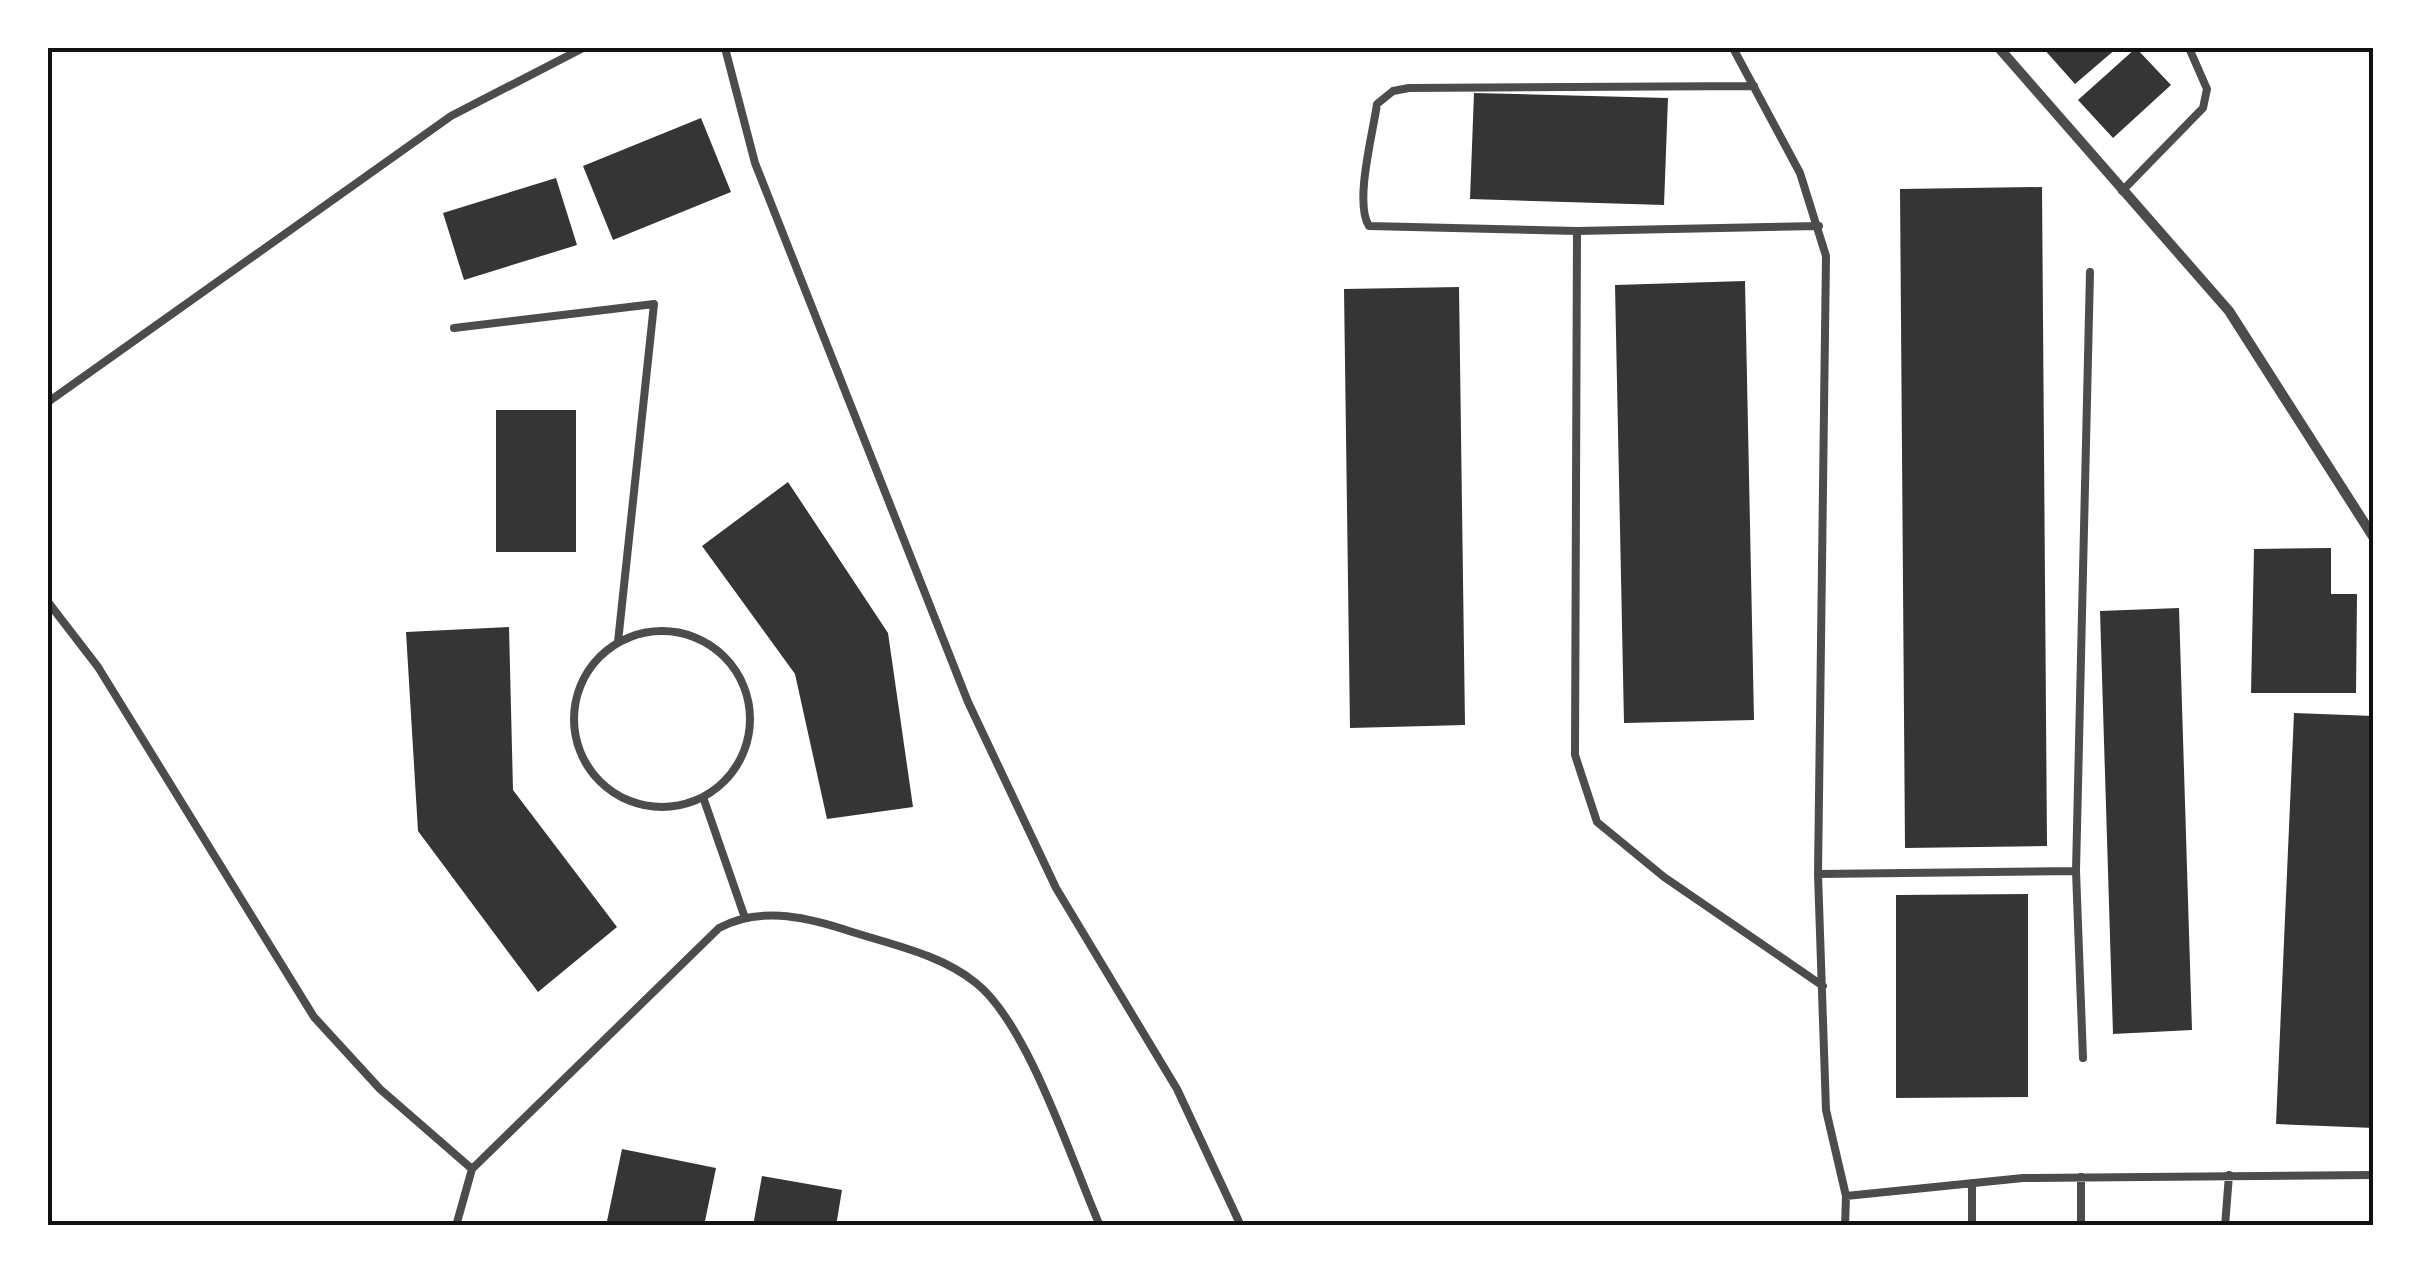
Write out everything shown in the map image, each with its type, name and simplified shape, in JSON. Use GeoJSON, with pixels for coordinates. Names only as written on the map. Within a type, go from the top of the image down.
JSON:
{"type":"FeatureCollection","features":[{"type":"Feature","properties":{"kind":"street"},"geometry":{"type":"LineString","coordinates":[[1999,48],[2229,311],[2374,538]]}},
{"type":"Feature","properties":{"kind":"lane"},"geometry":{"type":"LineString","coordinates":[[48,402],[452,116],[584,48]]}},
{"type":"Feature","properties":{"kind":"lane"},"geometry":{"type":"LineString","coordinates":[[725,48],[755,164],[968,702],[1056,888],[1177,1089],[1241,1226]]}},
{"type":"Feature","properties":{"kind":"lane"},"geometry":{"type":"LineString","coordinates":[[1733,48],[1800,173],[1819,226],[1826,275],[1818,874],[1826,1110],[1846,1196],[1845,1226]]}},
{"type":"Feature","properties":{"kind":"lane"},"geometry":{"type":"LineString","coordinates":[[2122,191],[2203,108],[2207,90],[2189,48]]}},
{"type":"Feature","properties":{"kind":"lane"},"geometry":{"type":"LineString","coordinates":[[1754,86],[1409,88],[1393,92],[1377,104],[1363,217],[1369,226],[1576,231],[1819,226]]}},
{"type":"Feature","properties":{"kind":"lane"},"geometry":{"type":"LineString","coordinates":[[1576,231],[1575,755],[1598,822],[1664,877],[1823,986]]}},
{"type":"Feature","properties":{"kind":"lane"},"geometry":{"type":"LineString","coordinates":[[2083,1058],[2076,871],[2090,272]]}},
{"type":"Feature","properties":{"kind":"lane"},"geometry":{"type":"LineString","coordinates":[[454,328],[654,304],[618,642]]}},
{"type":"Feature","properties":{"kind":"lane"},"geometry":{"type":"LineString","coordinates":[[48,602],[98,667],[314,1018],[380,1089],[472,1169]]}},
{"type":"Feature","properties":{"kind":"lane"},"geometry":{"type":"LineString","coordinates":[[675,630],[701,639],[724,655],[740,677],[749,703],[749,731],[741,758],[725,781],[703,797],[674,807],[643,806],[615,794],[592,774],[577,748],[573,717],[578,687],[594,661],[618,642],[645,631],[675,630]]}},
{"type":"Feature","properties":{"kind":"lane"},"geometry":{"type":"LineString","coordinates":[[703,797],[744,915]]}},
{"type":"Feature","properties":{"kind":"lane"},"geometry":{"type":"LineString","coordinates":[[1818,874],[2076,871]]}},
{"type":"Feature","properties":{"kind":"lane"},"geometry":{"type":"LineString","coordinates":[[456,1226],[472,1169],[719,928],[744,915],[810,919],[937,959],[974,982],[998,1003],[1019,1040],[1100,1226]]}},
{"type":"Feature","properties":{"kind":"lane"},"geometry":{"type":"LineString","coordinates":[[2225,1226],[2229,1175]]}},
{"type":"Feature","properties":{"kind":"lane"},"geometry":{"type":"LineString","coordinates":[[1846,1196],[2081,1177],[2374,1175]]}},
{"type":"Feature","properties":{"kind":"lane"},"geometry":{"type":"LineString","coordinates":[[2081,1177],[2081,1226]]}},
{"type":"Feature","properties":{"kind":"lane"},"geometry":{"type":"LineString","coordinates":[[1972,1183],[1972,1226]]}},
{"type":"Feature","properties":{"kind":"lane"},"geometry":{"type":"LineString","coordinates":[[1509,1225],[1528,1226]]}},
{"type":"Feature","properties":{"kind":"building"},"geometry":{"type":"Polygon","coordinates":[[[2043,48],[2117,48],[2075,84],[2043,48]]]}},
{"type":"Feature","properties":{"kind":"building"},"geometry":{"type":"Polygon","coordinates":[[[2136,48],[2171,85],[2113,138],[2078,100],[2136,48]]]}},
{"type":"Feature","properties":{"kind":"building"},"geometry":{"type":"Polygon","coordinates":[[[1474,93],[1668,98],[1664,205],[1470,199],[1474,93]]]}},
{"type":"Feature","properties":{"kind":"building"},"geometry":{"type":"Polygon","coordinates":[[[701,118],[731,192],[613,240],[583,166],[701,118]]]}},
{"type":"Feature","properties":{"kind":"building"},"geometry":{"type":"Polygon","coordinates":[[[556,178],[577,245],[464,280],[443,213],[556,178]]]}},
{"type":"Feature","properties":{"kind":"building"},"geometry":{"type":"Polygon","coordinates":[[[2042,187],[2047,846],[1905,848],[1900,189],[2042,187]]]}},
{"type":"Feature","properties":{"kind":"building"},"geometry":{"type":"Polygon","coordinates":[[[1745,281],[1754,720],[1624,723],[1615,285],[1745,281]]]}},
{"type":"Feature","properties":{"kind":"building"},"geometry":{"type":"Polygon","coordinates":[[[1459,287],[1465,725],[1350,728],[1344,289],[1459,287]]]}},
{"type":"Feature","properties":{"kind":"building"},"geometry":{"type":"Polygon","coordinates":[[[496,410],[576,410],[576,552],[496,552],[496,410]]]}},
{"type":"Feature","properties":{"kind":"building"},"geometry":{"type":"Polygon","coordinates":[[[788,482],[888,633],[913,807],[827,819],[795,674],[702,546],[788,482]]]}},
{"type":"Feature","properties":{"kind":"building"},"geometry":{"type":"Polygon","coordinates":[[[2331,548],[2331,594],[2357,594],[2356,693],[2251,693],[2254,549],[2331,548]]]}},
{"type":"Feature","properties":{"kind":"building"},"geometry":{"type":"Polygon","coordinates":[[[2179,608],[2192,1030],[2113,1034],[2100,611],[2179,608]]]}},
{"type":"Feature","properties":{"kind":"building"},"geometry":{"type":"Polygon","coordinates":[[[509,627],[513,790],[617,927],[538,992],[418,831],[406,632],[509,627]]]}},
{"type":"Feature","properties":{"kind":"building"},"geometry":{"type":"Polygon","coordinates":[[[2294,713],[2374,716],[2374,1128],[2276,1124],[2294,713]]]}},
{"type":"Feature","properties":{"kind":"building"},"geometry":{"type":"Polygon","coordinates":[[[2028,894],[2028,1097],[1896,1098],[1896,895],[2028,894]]]}},
{"type":"Feature","properties":{"kind":"building"},"geometry":{"type":"Polygon","coordinates":[[[622,1149],[716,1168],[704,1226],[606,1226],[622,1149]]]}},
{"type":"Feature","properties":{"kind":"building"},"geometry":{"type":"Polygon","coordinates":[[[762,1176],[842,1190],[836,1226],[753,1226],[762,1176]]]}}]}
